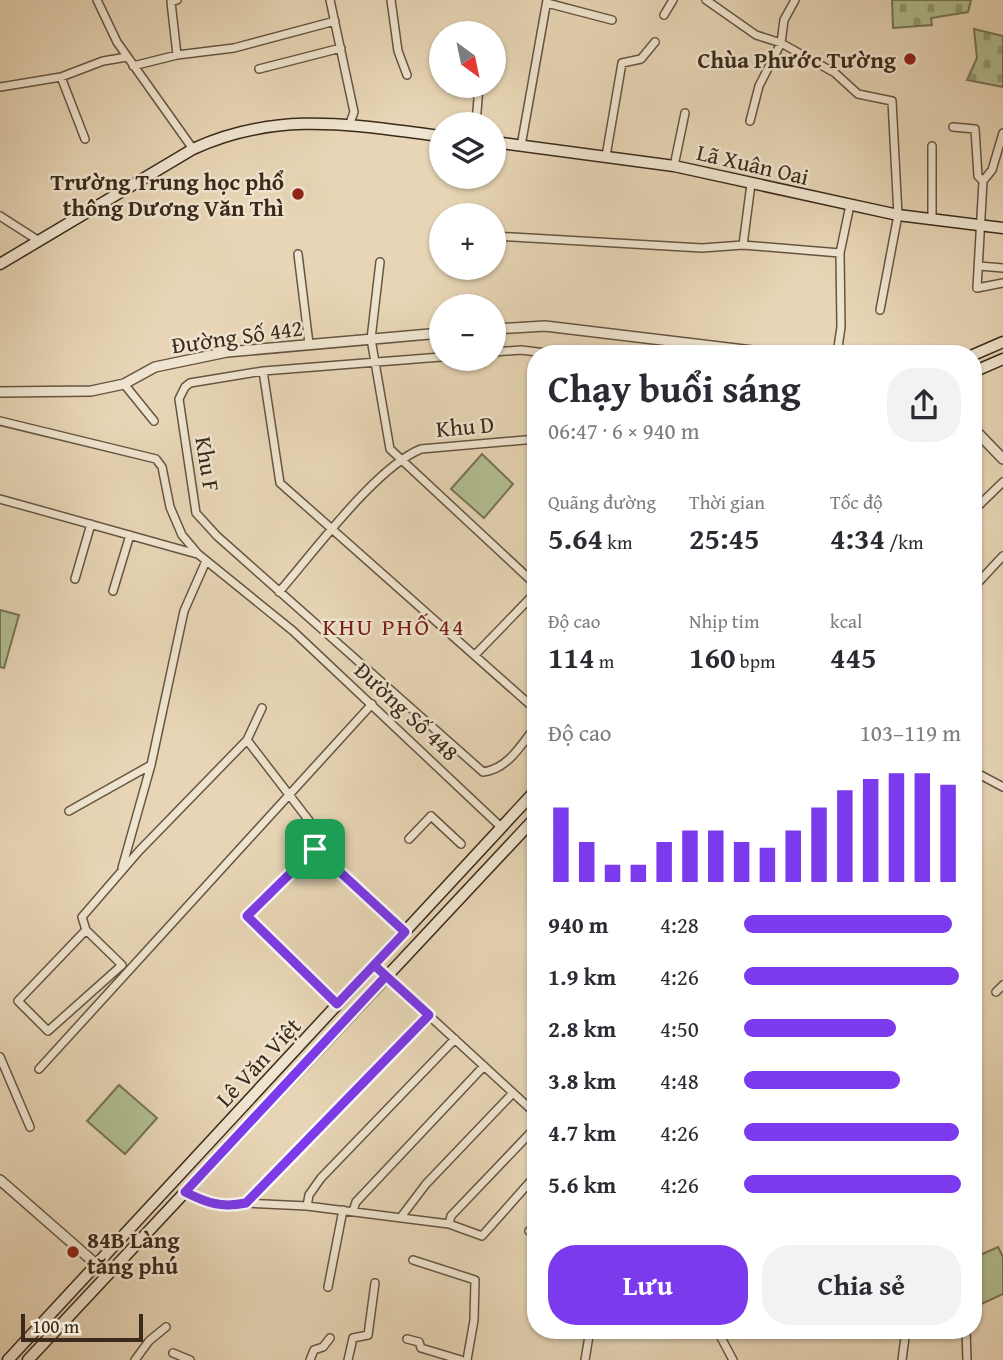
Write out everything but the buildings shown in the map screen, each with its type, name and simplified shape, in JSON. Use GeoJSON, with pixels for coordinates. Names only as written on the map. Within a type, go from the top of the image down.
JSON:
{"type":"FeatureCollection","features":[{"type":"Feature","properties":{"kind":"main road"},"geometry":{"type":"LineString","coordinates":[[0,264],[192,149],[244,130],[285,124],[350,123],[429,134]]}},
{"type":"Feature","properties":{"kind":"main road","name":"Lã Xuân Oai"},"geometry":{"type":"LineString","coordinates":[[506,144],[674,166],[898,215],[1003,228]]}},
{"type":"Feature","properties":{"kind":"main road"},"geometry":{"type":"LineString","coordinates":[[982,351],[1003,342]]}},
{"type":"Feature","properties":{"kind":"main road"},"geometry":{"type":"LineString","coordinates":[[982,368],[1003,359]]}},
{"type":"Feature","properties":{"kind":"main road","name":"Lê Văn Việt"},"geometry":{"type":"LineString","coordinates":[[8,1360],[527,800]]}},
{"type":"Feature","properties":{"kind":"main road"},"geometry":{"type":"LineString","coordinates":[[520,807],[527,812]]}},
{"type":"Feature","properties":{"kind":"main road","name":"Lê Văn Việt"},"geometry":{"type":"LineString","coordinates":[[28,1360],[527,825]]}},
{"type":"Feature","properties":{"kind":"main road"},"geometry":{"type":"LineString","coordinates":[[501,827],[514,839]]}},
{"type":"Feature","properties":{"kind":"main road"},"geometry":{"type":"LineString","coordinates":[[374,965],[386,976]]}},
{"type":"Feature","properties":{"kind":"main road"},"geometry":{"type":"LineString","coordinates":[[96,1264],[108,1275]]}},
{"type":"Feature","properties":{"kind":"street"},"geometry":{"type":"LineString","coordinates":[[97,0],[127,57],[192,149]]}},
{"type":"Feature","properties":{"kind":"street"},"geometry":{"type":"LineString","coordinates":[[177,0],[171,2],[177,55]]}},
{"type":"Feature","properties":{"kind":"street"},"geometry":{"type":"LineString","coordinates":[[330,0],[354,112],[350,123]]}},
{"type":"Feature","properties":{"kind":"street"},"geometry":{"type":"LineString","coordinates":[[391,0],[398,51],[407,75]]}},
{"type":"Feature","properties":{"kind":"street"},"geometry":{"type":"LineString","coordinates":[[664,15],[673,0]]}},
{"type":"Feature","properties":{"kind":"street"},"geometry":{"type":"LineString","coordinates":[[706,0],[756,35],[781,43],[835,73],[858,94],[892,101],[898,215],[880,310]]}},
{"type":"Feature","properties":{"kind":"street"},"geometry":{"type":"LineString","coordinates":[[750,121],[759,86],[781,43],[785,20],[794,0]]}},
{"type":"Feature","properties":{"kind":"street"},"geometry":{"type":"LineString","coordinates":[[521,146],[547,2],[612,20]]}},
{"type":"Feature","properties":{"kind":"street"},"geometry":{"type":"LineString","coordinates":[[133,66],[177,55],[234,48],[335,22]]}},
{"type":"Feature","properties":{"kind":"street"},"geometry":{"type":"LineString","coordinates":[[606,156],[622,63],[641,59],[655,42]]}},
{"type":"Feature","properties":{"kind":"street"},"geometry":{"type":"LineString","coordinates":[[260,69],[341,48]]}},
{"type":"Feature","properties":{"kind":"street"},"geometry":{"type":"LineString","coordinates":[[0,86],[61,77],[103,61],[127,57]]}},
{"type":"Feature","properties":{"kind":"street"},"geometry":{"type":"LineString","coordinates":[[61,77],[85,139]]}},
{"type":"Feature","properties":{"kind":"street"},"geometry":{"type":"LineString","coordinates":[[674,166],[685,113]]}},
{"type":"Feature","properties":{"kind":"street"},"geometry":{"type":"LineString","coordinates":[[953,127],[975,129],[978,176],[983,181]]}},
{"type":"Feature","properties":{"kind":"street"},"geometry":{"type":"LineString","coordinates":[[1003,133],[992,170],[983,181],[977,288],[1003,283]]}},
{"type":"Feature","properties":{"kind":"street"},"geometry":{"type":"LineString","coordinates":[[932,146],[932,220]]}},
{"type":"Feature","properties":{"kind":"street"},"geometry":{"type":"LineString","coordinates":[[743,245],[751,184]]}},
{"type":"Feature","properties":{"kind":"street"},"geometry":{"type":"LineString","coordinates":[[838,345],[841,327],[840,253],[850,205]]}},
{"type":"Feature","properties":{"kind":"street"},"geometry":{"type":"LineString","coordinates":[[0,216],[39,241]]}},
{"type":"Feature","properties":{"kind":"street"},"geometry":{"type":"LineString","coordinates":[[506,237],[702,247],[743,245],[840,253]]}},
{"type":"Feature","properties":{"kind":"street"},"geometry":{"type":"LineString","coordinates":[[298,254],[309,344]]}},
{"type":"Feature","properties":{"kind":"street"},"geometry":{"type":"LineString","coordinates":[[380,262],[371,339],[386,440],[390,449],[527,577]]}},
{"type":"Feature","properties":{"kind":"street"},"geometry":{"type":"LineString","coordinates":[[979,266],[1003,268]]}},
{"type":"Feature","properties":{"kind":"street"},"geometry":{"type":"LineString","coordinates":[[506,329],[545,326],[703,345]]}},
{"type":"Feature","properties":{"kind":"street","name":"Đường Số 442"},"geometry":{"type":"LineString","coordinates":[[0,392],[91,391],[124,384],[155,367],[227,352],[429,334]]}},
{"type":"Feature","properties":{"kind":"street"},"geometry":{"type":"LineString","coordinates":[[506,351],[527,351]]}},
{"type":"Feature","properties":{"kind":"street"},"geometry":{"type":"LineString","coordinates":[[374,363],[429,358]]}},
{"type":"Feature","properties":{"kind":"street","name":"Khu F"},"geometry":{"type":"LineString","coordinates":[[374,363],[263,371],[190,383],[179,399],[196,513],[217,536],[279,592],[483,772],[493,771],[507,762],[527,737]]}},
{"type":"Feature","properties":{"kind":"street"},"geometry":{"type":"LineString","coordinates":[[263,371],[280,483],[527,702]]}},
{"type":"Feature","properties":{"kind":"street"},"geometry":{"type":"LineString","coordinates":[[124,384],[154,421]]}},
{"type":"Feature","properties":{"kind":"street","name":"Đường Số 448"},"geometry":{"type":"LineString","coordinates":[[0,421],[156,459],[162,467],[170,508],[182,535],[198,554],[293,631],[501,827]]}},
{"type":"Feature","properties":{"kind":"street"},"geometry":{"type":"LineString","coordinates":[[982,437],[1003,459]]}},
{"type":"Feature","properties":{"kind":"street","name":"Khu D"},"geometry":{"type":"LineString","coordinates":[[401,459],[421,449],[527,440]]}},
{"type":"Feature","properties":{"kind":"street"},"geometry":{"type":"LineString","coordinates":[[279,592],[401,459]]}},
{"type":"Feature","properties":{"kind":"street"},"geometry":{"type":"LineString","coordinates":[[982,502],[1003,482]]}},
{"type":"Feature","properties":{"kind":"street"},"geometry":{"type":"LineString","coordinates":[[0,499],[198,554]]}},
{"type":"Feature","properties":{"kind":"street"},"geometry":{"type":"LineString","coordinates":[[75,579],[91,524]]}},
{"type":"Feature","properties":{"kind":"street"},"geometry":{"type":"LineString","coordinates":[[114,591],[130,534]]}},
{"type":"Feature","properties":{"kind":"street"},"geometry":{"type":"LineString","coordinates":[[982,578],[1003,556]]}},
{"type":"Feature","properties":{"kind":"street"},"geometry":{"type":"LineString","coordinates":[[121,872],[151,765],[184,611],[206,561]]}},
{"type":"Feature","properties":{"kind":"street"},"geometry":{"type":"LineString","coordinates":[[475,656],[527,601]]}},
{"type":"Feature","properties":{"kind":"street"},"geometry":{"type":"LineString","coordinates":[[39,1069],[372,704]]}},
{"type":"Feature","properties":{"kind":"street"},"geometry":{"type":"LineString","coordinates":[[86,930],[18,1001],[48,1031],[122,965],[86,930],[82,917],[121,872],[247,740],[262,708]]}},
{"type":"Feature","properties":{"kind":"street"},"geometry":{"type":"LineString","coordinates":[[247,740],[317,831],[315,849],[247,916],[337,1004]]}},
{"type":"Feature","properties":{"kind":"street"},"geometry":{"type":"LineString","coordinates":[[69,811],[151,765]]}},
{"type":"Feature","properties":{"kind":"street"},"geometry":{"type":"LineString","coordinates":[[982,776],[1003,787]]}},
{"type":"Feature","properties":{"kind":"street"},"geometry":{"type":"LineString","coordinates":[[409,839],[434,813],[461,844]]}},
{"type":"Feature","properties":{"kind":"street"},"geometry":{"type":"LineString","coordinates":[[315,849],[405,932]]}},
{"type":"Feature","properties":{"kind":"street"},"geometry":{"type":"LineString","coordinates":[[386,976],[527,1106]]}},
{"type":"Feature","properties":{"kind":"street"},"geometry":{"type":"LineString","coordinates":[[996,992],[1003,985]]}},
{"type":"Feature","properties":{"kind":"street"},"geometry":{"type":"LineString","coordinates":[[246,1203],[429,1015]]}},
{"type":"Feature","properties":{"kind":"street"},"geometry":{"type":"LineString","coordinates":[[307,1206],[309,1195],[321,1178],[455,1039]]}},
{"type":"Feature","properties":{"kind":"street"},"geometry":{"type":"LineString","coordinates":[[0,1058],[30,1127]]}},
{"type":"Feature","properties":{"kind":"street"},"geometry":{"type":"LineString","coordinates":[[353,1211],[356,1202],[484,1066]]}},
{"type":"Feature","properties":{"kind":"street"},"geometry":{"type":"LineString","coordinates":[[401,1217],[426,1184],[513,1093]]}},
{"type":"Feature","properties":{"kind":"street"},"geometry":{"type":"LineString","coordinates":[[449,1224],[451,1216],[527,1136]]}},
{"type":"Feature","properties":{"kind":"street"},"geometry":{"type":"LineString","coordinates":[[0,1180],[96,1264]]}},
{"type":"Feature","properties":{"kind":"street"},"geometry":{"type":"LineString","coordinates":[[185,1192],[220,1206],[246,1203],[353,1211],[449,1224],[482,1236],[527,1185]]}},
{"type":"Feature","properties":{"kind":"street"},"geometry":{"type":"LineString","coordinates":[[328,1287],[343,1210]]}},
{"type":"Feature","properties":{"kind":"street"},"geometry":{"type":"LineString","coordinates":[[413,1260],[475,1280],[474,1320],[467,1360]]}},
{"type":"Feature","properties":{"kind":"street"},"geometry":{"type":"LineString","coordinates":[[348,1360],[353,1338],[368,1335],[375,1283]]}},
{"type":"Feature","properties":{"kind":"street"},"geometry":{"type":"LineString","coordinates":[[135,1360],[149,1341],[166,1327]]}},
{"type":"Feature","properties":{"kind":"street"},"geometry":{"type":"LineString","coordinates":[[310,1360],[314,1350],[323,1346],[330,1338]]}},
{"type":"Feature","properties":{"kind":"street"},"geometry":{"type":"LineString","coordinates":[[407,1339],[419,1342],[421,1348],[461,1360]]}},
{"type":"Feature","properties":{"kind":"street"},"geometry":{"type":"LineString","coordinates":[[585,1360],[588,1339]]}},
{"type":"Feature","properties":{"kind":"street"},"geometry":{"type":"LineString","coordinates":[[722,1339],[733,1360]]}},
{"type":"Feature","properties":{"kind":"street"},"geometry":{"type":"LineString","coordinates":[[902,1359],[905,1339]]}},
{"type":"Feature","properties":{"kind":"street"},"geometry":{"type":"LineString","coordinates":[[966,1339],[967,1360]]}},
{"type":"Feature","properties":{"kind":"street"},"geometry":{"type":"LineString","coordinates":[[173,1353],[190,1360]]}},
{"type":"Feature","properties":{"kind":"green space"},"geometry":{"type":"Polygon","coordinates":[[[892,0],[971,0],[968,12],[931,18],[932,25],[893,28],[892,0]]]}},
{"type":"Feature","properties":{"kind":"green space"},"geometry":{"type":"Polygon","coordinates":[[[974,29],[1003,36],[1003,87],[967,80],[977,58],[974,29]]]}},
{"type":"Feature","properties":{"kind":"green space"},"geometry":{"type":"Polygon","coordinates":[[[482,454],[513,484],[484,518],[451,489],[482,454]]]}},
{"type":"Feature","properties":{"kind":"green space"},"geometry":{"type":"Polygon","coordinates":[[[0,610],[19,615],[4,668],[0,667],[0,610]]]}},
{"type":"Feature","properties":{"kind":"green space"},"geometry":{"type":"Polygon","coordinates":[[[119,1085],[157,1118],[125,1154],[87,1121],[119,1085]]]}},
{"type":"Feature","properties":{"kind":"green space"},"geometry":{"type":"Polygon","coordinates":[[[998,1247],[1003,1257],[1003,1294],[982,1304],[982,1254],[998,1247]]]}},
{"type":"Feature","properties":{"kind":"place","name":"Chùa Phước Tường"},"geometry":{"type":"Point","coordinates":[910,59]}},
{"type":"Feature","properties":{"kind":"place","name":"Trường Trung học phổ thông Dương Văn Thì"},"geometry":{"type":"Point","coordinates":[298,194]}},
{"type":"Feature","properties":{"kind":"place","name":"84B Làng tăng phú"},"geometry":{"type":"Point","coordinates":[73,1252]}},
{"type":"Feature","properties":{"kind":"district","name":"KHU PHỐ 44"},"geometry":{"type":"Point","coordinates":[394,626]}},
{"type":"Feature","properties":{"kind":"route"},"geometry":{"type":"LineString","coordinates":[[315,849],[247,916],[337,1004],[374,965],[386,976],[185,1192],[209,1204],[231,1206],[246,1203],[429,1015],[374,965],[405,932],[315,849]]}}]}
